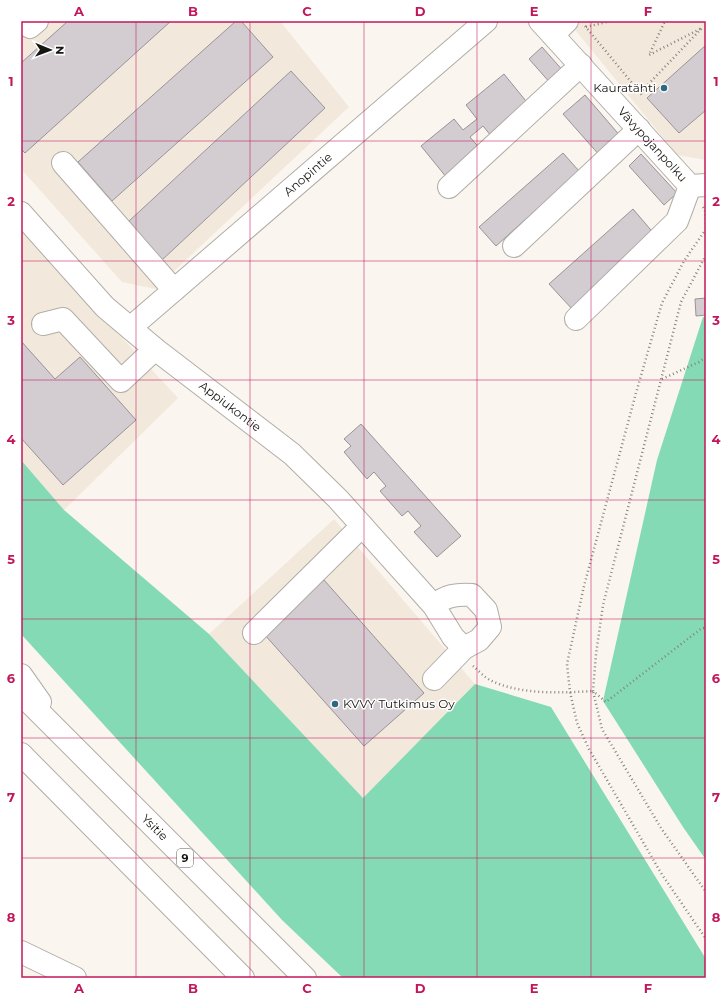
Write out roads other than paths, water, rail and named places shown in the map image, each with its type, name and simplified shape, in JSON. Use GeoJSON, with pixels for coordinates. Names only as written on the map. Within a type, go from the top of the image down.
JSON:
{"type":"FeatureCollection","features":[{"type":"Feature","properties":{"kind":"main road"},"geometry":{"type":"LineString","coordinates":[[21,22],[30,27],[36,21]]}},
{"type":"Feature","properties":{"kind":"main road","name":"Anopintie"},"geometry":{"type":"LineString","coordinates":[[130,328],[486,21]]}},
{"type":"Feature","properties":{"kind":"main road","name":"Vävypojanpolku"},"geometry":{"type":"LineString","coordinates":[[562,26],[581,66],[639,129],[698,185]]}},
{"type":"Feature","properties":{"kind":"main road"},"geometry":{"type":"LineString","coordinates":[[449,187],[581,66]]}},
{"type":"Feature","properties":{"kind":"main road"},"geometry":{"type":"LineString","coordinates":[[514,246],[639,129]]}},
{"type":"Feature","properties":{"kind":"main road"},"geometry":{"type":"LineString","coordinates":[[63,163],[174,290]]}},
{"type":"Feature","properties":{"kind":"main road"},"geometry":{"type":"LineString","coordinates":[[576,319],[677,221],[698,185]]}},
{"type":"Feature","properties":{"kind":"main road","name":"Appiukontie"},"geometry":{"type":"LineString","coordinates":[[24,222],[105,307],[155,349],[292,454],[338,499],[434,606],[453,638],[468,656]]}},
{"type":"Feature","properties":{"kind":"main road"},"geometry":{"type":"LineString","coordinates":[[43,324],[63,319],[121,381],[155,349]]}},
{"type":"Feature","properties":{"kind":"main road"},"geometry":{"type":"LineString","coordinates":[[254,633],[362,526]]}},
{"type":"Feature","properties":{"kind":"main road"},"geometry":{"type":"LineString","coordinates":[[434,606],[439,600],[457,594],[472,595],[486,610],[490,627],[468,656],[434,679]]}},
{"type":"Feature","properties":{"kind":"main road"},"geometry":{"type":"LineString","coordinates":[[21,675],[65,738]]}},
{"type":"Feature","properties":{"kind":"main road","name":"Ysitie"},"geometry":{"type":"LineString","coordinates":[[21,694],[305,978]]}},
{"type":"Feature","properties":{"kind":"main road"},"geometry":{"type":"LineString","coordinates":[[21,754],[243,978]]}},
{"type":"Feature","properties":{"kind":"main road"},"geometry":{"type":"LineString","coordinates":[[21,952],[75,978]]}},
{"type":"Feature","properties":{"kind":"place","name":"Kauratähti"},"geometry":{"type":"Point","coordinates":[664,88]}},
{"type":"Feature","properties":{"kind":"place","name":"KVVY Tutkimus Oy"},"geometry":{"type":"Point","coordinates":[335,704]}}]}
